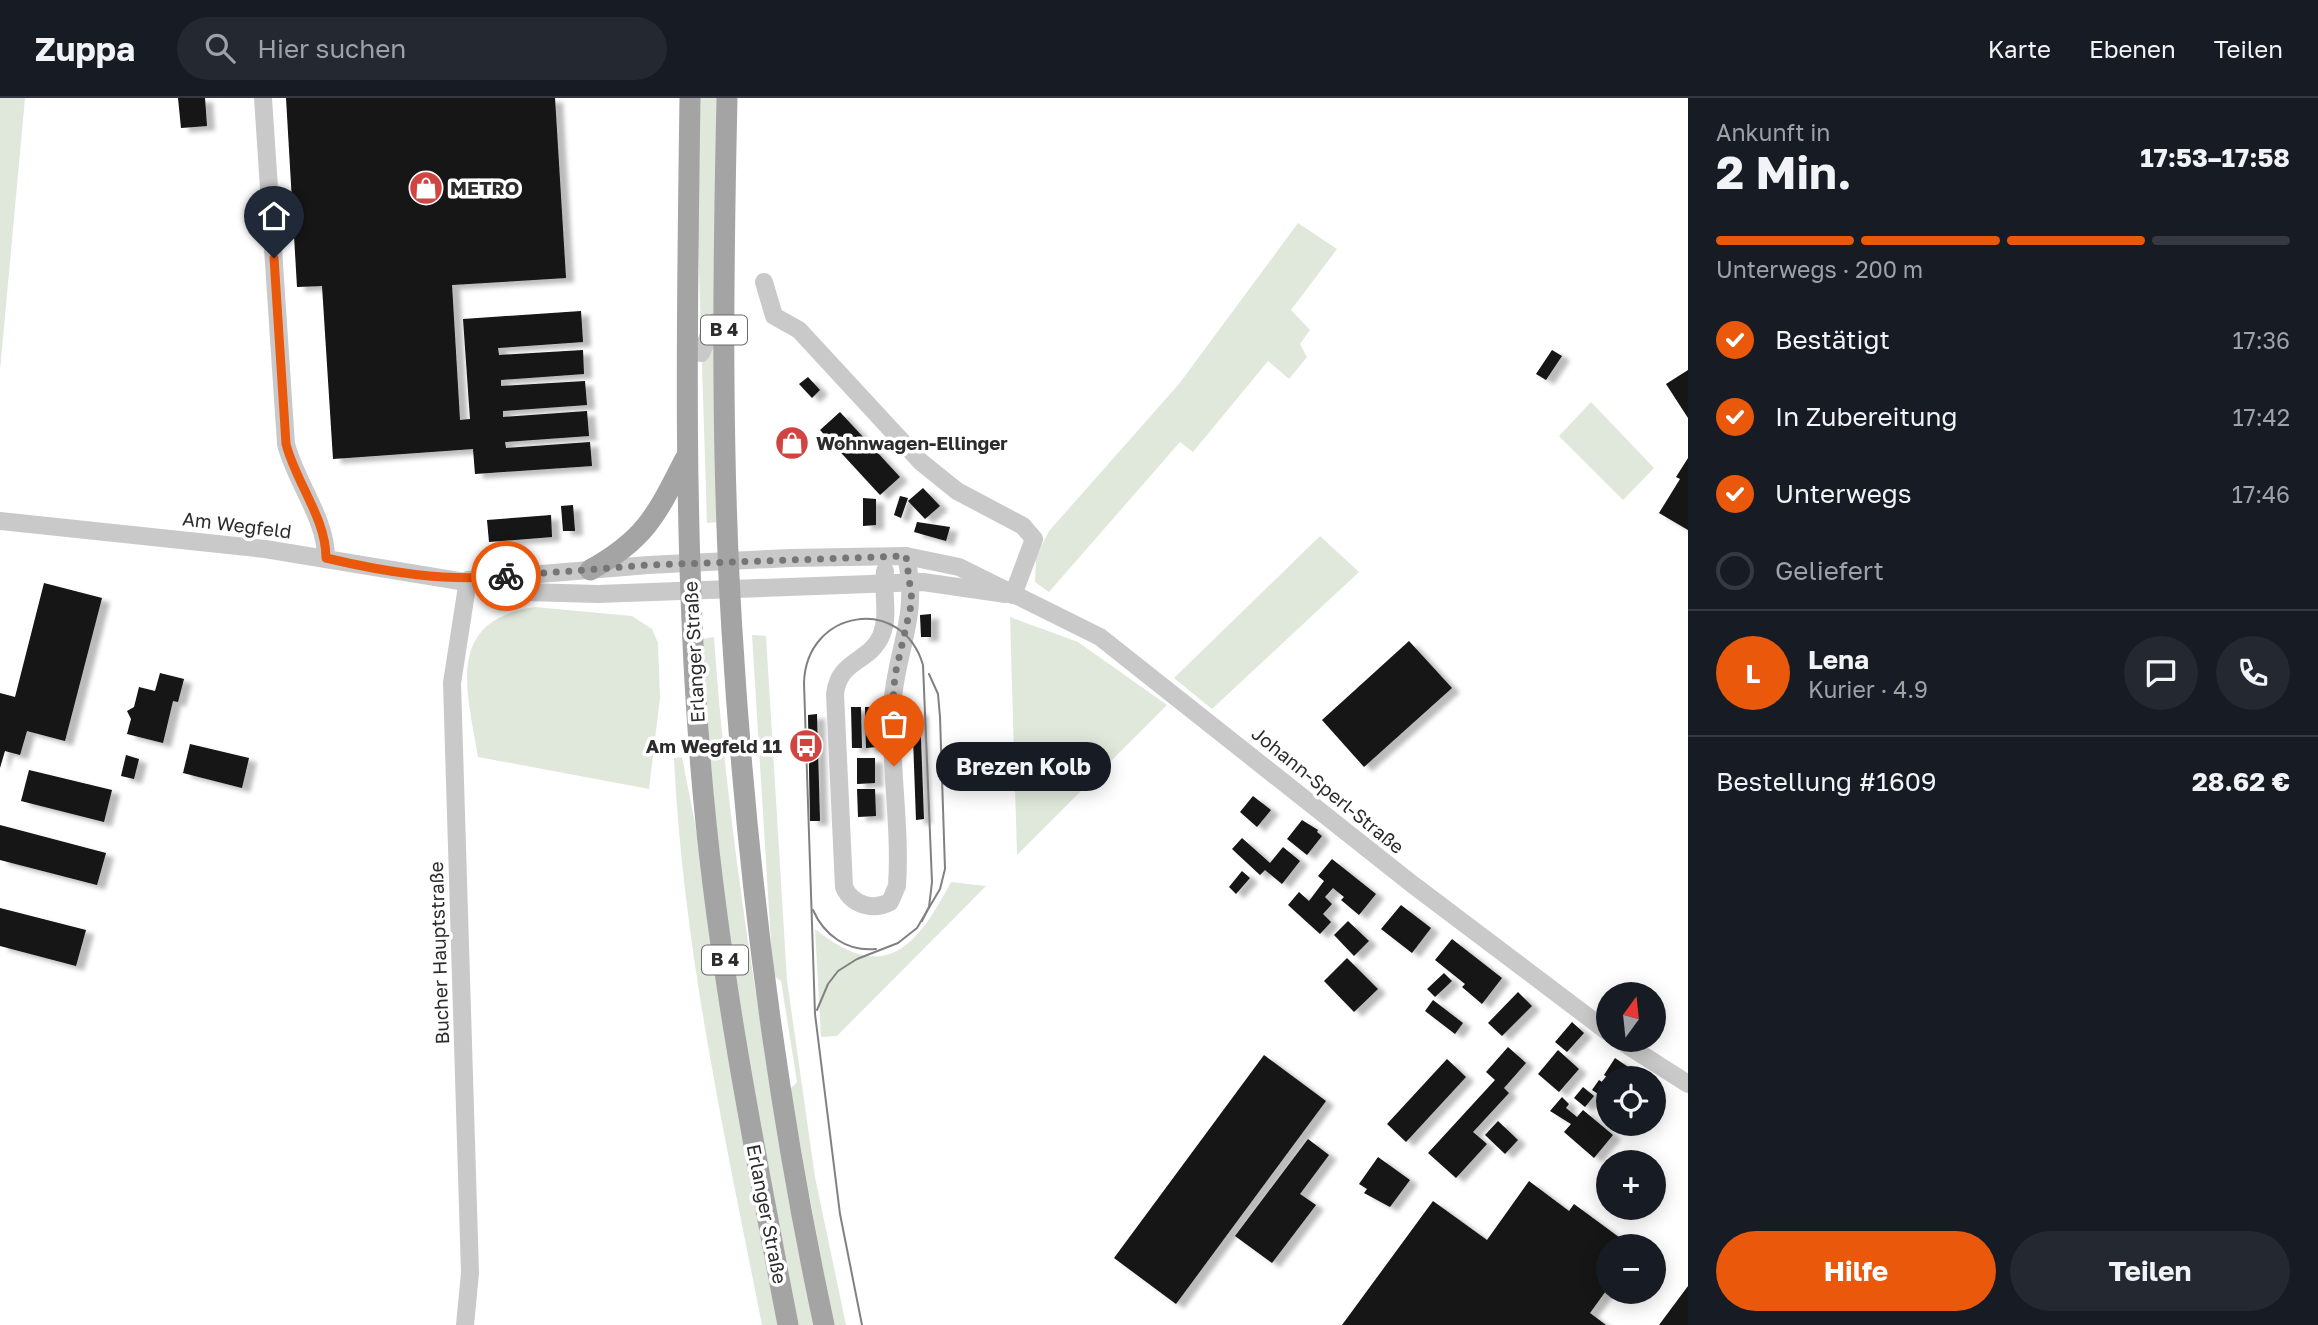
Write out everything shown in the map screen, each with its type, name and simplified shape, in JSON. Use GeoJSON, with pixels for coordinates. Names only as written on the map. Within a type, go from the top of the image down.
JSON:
{"type":"FeatureCollection","features":[{"type":"Feature","properties":{"kind":"main road","name":"Erlanger Straße"},"geometry":{"type":"LineString","coordinates":[[690,98],[686,457],[690,592],[709,849],[741,1072],[788,1325]]}},
{"type":"Feature","properties":{"kind":"main road","name":"Erlanger Straße"},"geometry":{"type":"LineString","coordinates":[[727,98],[723,282],[731,590],[743,770],[762,961],[776,1062],[824,1325]]}},
{"type":"Feature","properties":{"kind":"main road","name":"B 4"},"geometry":{"type":"LineString","coordinates":[[590,570],[639,537],[656,514],[686,457]]}},
{"type":"Feature","properties":{"kind":"street"},"geometry":{"type":"LineString","coordinates":[[263,98],[286,444],[293,472],[325,537],[326,558]]}},
{"type":"Feature","properties":{"kind":"street"},"geometry":{"type":"LineString","coordinates":[[764,282],[774,316],[799,330],[922,462],[957,491],[1023,526],[1034,539],[1013,595]]}},
{"type":"Feature","properties":{"kind":"street"},"geometry":{"type":"LineString","coordinates":[[701,354],[715,322]]}},
{"type":"Feature","properties":{"kind":"street","name":"Am Wegfeld"},"geometry":{"type":"LineString","coordinates":[[0,521],[246,547],[326,558],[390,571],[468,580],[526,592],[690,592]]}},
{"type":"Feature","properties":{"kind":"street"},"geometry":{"type":"LineString","coordinates":[[887,556],[883,582],[886,615],[877,642],[844,670],[836,682],[835,694],[842,876],[847,895],[864,905],[882,906],[890,902],[897,886],[892,714],[895,675],[912,605],[912,582],[906,556]]}},
{"type":"Feature","properties":{"kind":"street","name":"Johann-Sperl-Straße"},"geometry":{"type":"LineString","coordinates":[[730,561],[906,556],[959,567],[982,576],[1013,595],[1074,623],[1110,644],[1406,879],[1596,1023]]}},
{"type":"Feature","properties":{"kind":"street","name":"Am Wegfeld"},"geometry":{"type":"LineString","coordinates":[[468,580],[730,561]]}},
{"type":"Feature","properties":{"kind":"street","name":"Bucher Hauptstraße"},"geometry":{"type":"LineString","coordinates":[[465,1325],[470,1273],[452,683],[468,580]]}},
{"type":"Feature","properties":{"kind":"street","name":"Johann-Sperl-Straße"},"geometry":{"type":"LineString","coordinates":[[690,592],[912,582],[1013,595]]}},
{"type":"Feature","properties":{"kind":"street"},"geometry":{"type":"LineString","coordinates":[[877,642],[902,651]]}},
{"type":"Feature","properties":{"kind":"street"},"geometry":{"type":"LineString","coordinates":[[1638,1052],[1688,1084]]}},
{"type":"Feature","properties":{"kind":"shaded area"},"geometry":{"type":"Polygon","coordinates":[[[0,98],[25,98],[0,371],[0,98]]]}},
{"type":"Feature","properties":{"kind":"shaded area"},"geometry":{"type":"Polygon","coordinates":[[[698,98],[717,98],[718,522],[707,523],[697,207],[698,98]]]}},
{"type":"Feature","properties":{"kind":"shaded area"},"geometry":{"type":"Polygon","coordinates":[[[1298,223],[1337,249],[1291,310],[1310,330],[1300,344],[1307,357],[1289,379],[1268,361],[1193,452],[1180,442],[1049,592],[1035,582],[1036,557],[1049,531],[1179,384],[1298,223]]]}},
{"type":"Feature","properties":{"kind":"shaded area"},"geometry":{"type":"Polygon","coordinates":[[[1591,402],[1654,468],[1623,500],[1559,436],[1591,402]]]}},
{"type":"Feature","properties":{"kind":"shaded area"},"geometry":{"type":"Polygon","coordinates":[[[1320,536],[1359,572],[1212,709],[1174,678],[1320,536]]]}},
{"type":"Feature","properties":{"kind":"shaded area"},"geometry":{"type":"Polygon","coordinates":[[[535,607],[632,616],[652,629],[658,643],[660,698],[649,789],[478,757],[467,684],[468,662],[474,643],[486,627],[506,614],[535,607]]]}},
{"type":"Feature","properties":{"kind":"shaded area"},"geometry":{"type":"Polygon","coordinates":[[[1010,617],[1078,642],[1167,705],[1017,855],[1010,617]]]}},
{"type":"Feature","properties":{"kind":"shaded area"},"geometry":{"type":"Polygon","coordinates":[[[752,635],[766,636],[787,980],[815,1177],[846,1325],[833,1325],[790,1089],[797,1082],[781,981],[773,975],[752,635]]]}},
{"type":"Feature","properties":{"kind":"shaded area"},"geometry":{"type":"Polygon","coordinates":[[[714,637],[730,810],[754,982],[814,1325],[797,1325],[758,1117],[733,960],[715,807],[703,639],[714,637]]]}},
{"type":"Feature","properties":{"kind":"shaded area"},"geometry":{"type":"Polygon","coordinates":[[[682,757],[700,849],[779,1325],[762,1325],[708,1043],[686,901],[679,829],[674,758],[682,757]]]}},
{"type":"Feature","properties":{"kind":"shaded area"},"geometry":{"type":"Polygon","coordinates":[[[951,882],[986,886],[837,1036],[821,1037],[815,929],[840,946],[861,955],[880,956],[896,951],[911,941],[925,925],[951,882]]]}},
{"type":"Feature","properties":{"kind":"building"},"geometry":{"type":"Polygon","coordinates":[[[178,98],[205,98],[207,126],[181,128],[178,98]]]}},
{"type":"Feature","properties":{"kind":"building","name":"METRO"},"geometry":{"type":"Polygon","coordinates":[[[286,98],[555,98],[566,278],[452,285],[460,420],[470,419],[463,319],[581,311],[583,342],[498,348],[499,355],[583,350],[584,374],[501,380],[501,386],[585,381],[587,405],[503,411],[503,417],[587,411],[589,436],[505,442],[506,448],[590,442],[592,466],[475,474],[473,449],[333,459],[322,286],[297,287],[286,98]]]}},
{"type":"Feature","properties":{"kind":"building"},"geometry":{"type":"Polygon","coordinates":[[[1552,350],[1562,356],[1546,380],[1536,374],[1552,350]]]}},
{"type":"Feature","properties":{"kind":"building"},"geometry":{"type":"Polygon","coordinates":[[[1688,370],[1688,418],[1666,384],[1688,370]]]}},
{"type":"Feature","properties":{"kind":"building"},"geometry":{"type":"Polygon","coordinates":[[[808,377],[820,390],[812,398],[799,384],[808,377]]]}},
{"type":"Feature","properties":{"kind":"building"},"geometry":{"type":"Polygon","coordinates":[[[840,412],[900,477],[880,495],[820,430],[840,412]]]}},
{"type":"Feature","properties":{"kind":"building"},"geometry":{"type":"Polygon","coordinates":[[[1688,458],[1688,530],[1659,513],[1680,479],[1676,477],[1688,458]]]}},
{"type":"Feature","properties":{"kind":"building"},"geometry":{"type":"Polygon","coordinates":[[[923,488],[940,506],[925,519],[908,501],[923,488]]]}},
{"type":"Feature","properties":{"kind":"building"},"geometry":{"type":"Polygon","coordinates":[[[900,496],[908,498],[901,518],[894,515],[900,496]]]}},
{"type":"Feature","properties":{"kind":"building"},"geometry":{"type":"Polygon","coordinates":[[[863,498],[876,499],[876,525],[863,526],[863,498]]]}},
{"type":"Feature","properties":{"kind":"building"},"geometry":{"type":"Polygon","coordinates":[[[573,505],[575,531],[563,531],[561,506],[573,505]]]}},
{"type":"Feature","properties":{"kind":"building"},"geometry":{"type":"Polygon","coordinates":[[[551,515],[552,537],[489,542],[487,520],[551,515]]]}},
{"type":"Feature","properties":{"kind":"building"},"geometry":{"type":"Polygon","coordinates":[[[917,522],[950,527],[946,541],[914,532],[917,522]]]}},
{"type":"Feature","properties":{"kind":"building"},"geometry":{"type":"Polygon","coordinates":[[[44,583],[102,598],[65,741],[27,731],[20,755],[5,751],[0,768],[0,693],[15,697],[44,583]]]}},
{"type":"Feature","properties":{"kind":"building"},"geometry":{"type":"Polygon","coordinates":[[[931,614],[931,637],[921,637],[920,615],[931,614]]]}},
{"type":"Feature","properties":{"kind":"building"},"geometry":{"type":"Polygon","coordinates":[[[1409,641],[1452,688],[1364,767],[1322,720],[1409,641]]]}},
{"type":"Feature","properties":{"kind":"building"},"geometry":{"type":"Polygon","coordinates":[[[160,673],[184,679],[178,702],[173,701],[163,743],[127,734],[131,719],[127,711],[134,707],[139,687],[155,691],[160,673]]]}},
{"type":"Feature","properties":{"kind":"building"},"geometry":{"type":"Polygon","coordinates":[[[851,707],[861,707],[862,748],[852,748],[851,707]]]}},
{"type":"Feature","properties":{"kind":"building"},"geometry":{"type":"Polygon","coordinates":[[[865,707],[876,707],[877,747],[866,748],[865,707]]]}},
{"type":"Feature","properties":{"kind":"building"},"geometry":{"type":"Polygon","coordinates":[[[912,711],[920,711],[924,819],[916,820],[912,711]]]}},
{"type":"Feature","properties":{"kind":"building"},"geometry":{"type":"Polygon","coordinates":[[[817,714],[820,821],[810,821],[808,715],[817,714]]]}},
{"type":"Feature","properties":{"kind":"building"},"geometry":{"type":"Polygon","coordinates":[[[190,744],[249,758],[242,788],[183,773],[190,744]]]}},
{"type":"Feature","properties":{"kind":"building"},"geometry":{"type":"Polygon","coordinates":[[[126,755],[139,759],[134,779],[121,776],[126,755]]]}},
{"type":"Feature","properties":{"kind":"building"},"geometry":{"type":"Polygon","coordinates":[[[857,758],[875,758],[875,783],[857,784],[857,758]]]}},
{"type":"Feature","properties":{"kind":"building"},"geometry":{"type":"Polygon","coordinates":[[[29,770],[112,790],[104,822],[21,801],[29,770]]]}},
{"type":"Feature","properties":{"kind":"building"},"geometry":{"type":"Polygon","coordinates":[[[857,789],[875,789],[876,816],[858,817],[857,789]]]}},
{"type":"Feature","properties":{"kind":"building"},"geometry":{"type":"Polygon","coordinates":[[[1253,796],[1271,810],[1257,827],[1240,812],[1253,796]]]}},
{"type":"Feature","properties":{"kind":"building"},"geometry":{"type":"Polygon","coordinates":[[[1302,820],[1318,830],[1322,836],[1307,855],[1287,839],[1302,820]]]}},
{"type":"Feature","properties":{"kind":"building"},"geometry":{"type":"Polygon","coordinates":[[[0,825],[106,853],[97,885],[0,860],[0,825]]]}},
{"type":"Feature","properties":{"kind":"building"},"geometry":{"type":"Polygon","coordinates":[[[1242,838],[1270,863],[1283,847],[1300,861],[1282,884],[1265,870],[1260,875],[1232,849],[1242,838]]]}},
{"type":"Feature","properties":{"kind":"building"},"geometry":{"type":"Polygon","coordinates":[[[1332,859],[1376,894],[1359,915],[1341,900],[1344,897],[1333,888],[1325,897],[1332,904],[1323,914],[1331,922],[1320,934],[1288,905],[1299,892],[1309,901],[1324,881],[1318,876],[1332,859]]]}},
{"type":"Feature","properties":{"kind":"building"},"geometry":{"type":"Polygon","coordinates":[[[1242,871],[1250,878],[1236,894],[1229,887],[1242,871]]]}},
{"type":"Feature","properties":{"kind":"building"},"geometry":{"type":"Polygon","coordinates":[[[1401,905],[1431,928],[1412,953],[1381,929],[1401,905]]]}},
{"type":"Feature","properties":{"kind":"building"},"geometry":{"type":"Polygon","coordinates":[[[0,908],[86,930],[76,966],[0,946],[0,908]]]}},
{"type":"Feature","properties":{"kind":"building"},"geometry":{"type":"Polygon","coordinates":[[[1348,921],[1369,941],[1354,956],[1334,935],[1348,921]]]}},
{"type":"Feature","properties":{"kind":"building"},"geometry":{"type":"Polygon","coordinates":[[[1452,939],[1502,978],[1482,1004],[1462,987],[1465,984],[1435,960],[1452,939]]]}},
{"type":"Feature","properties":{"kind":"building"},"geometry":{"type":"Polygon","coordinates":[[[1347,958],[1378,989],[1354,1012],[1324,981],[1347,958]]]}},
{"type":"Feature","properties":{"kind":"building"},"geometry":{"type":"Polygon","coordinates":[[[1444,973],[1452,981],[1435,997],[1427,989],[1444,973]]]}},
{"type":"Feature","properties":{"kind":"building"},"geometry":{"type":"Polygon","coordinates":[[[1518,992],[1532,1006],[1502,1036],[1488,1023],[1518,992]]]}},
{"type":"Feature","properties":{"kind":"building"},"geometry":{"type":"Polygon","coordinates":[[[1433,1000],[1463,1023],[1455,1034],[1425,1011],[1433,1000]]]}},
{"type":"Feature","properties":{"kind":"building"},"geometry":{"type":"Polygon","coordinates":[[[1572,1022],[1584,1033],[1567,1052],[1555,1042],[1572,1022]]]}},
{"type":"Feature","properties":{"kind":"building"},"geometry":{"type":"Polygon","coordinates":[[[1508,1047],[1526,1063],[1504,1088],[1509,1093],[1473,1132],[1487,1144],[1456,1178],[1428,1153],[1495,1080],[1486,1072],[1508,1047]]]}},
{"type":"Feature","properties":{"kind":"building"},"geometry":{"type":"Polygon","coordinates":[[[1558,1050],[1579,1069],[1559,1092],[1538,1074],[1558,1050]]]}},
{"type":"Feature","properties":{"kind":"building"},"geometry":{"type":"Polygon","coordinates":[[[1264,1055],[1326,1101],[1176,1304],[1114,1258],[1264,1055]]]}},
{"type":"Feature","properties":{"kind":"building"},"geometry":{"type":"Polygon","coordinates":[[[1615,1058],[1627,1066],[1610,1066],[1615,1058]]]}},
{"type":"Feature","properties":{"kind":"building"},"geometry":{"type":"Polygon","coordinates":[[[1447,1059],[1466,1077],[1406,1142],[1387,1124],[1447,1059]]]}},
{"type":"Feature","properties":{"kind":"building"},"geometry":{"type":"Polygon","coordinates":[[[1583,1087],[1594,1096],[1585,1107],[1574,1098],[1583,1087]]]}},
{"type":"Feature","properties":{"kind":"building"},"geometry":{"type":"Polygon","coordinates":[[[1562,1097],[1569,1104],[1566,1108],[1577,1117],[1583,1110],[1596,1121],[1596,1136],[1612,1136],[1601,1150],[1596,1150],[1594,1158],[1564,1132],[1571,1124],[1550,1111],[1562,1097]]]}},
{"type":"Feature","properties":{"kind":"building"},"geometry":{"type":"Polygon","coordinates":[[[1498,1121],[1518,1140],[1505,1154],[1485,1135],[1498,1121]]]}},
{"type":"Feature","properties":{"kind":"building"},"geometry":{"type":"Polygon","coordinates":[[[1308,1139],[1329,1155],[1300,1194],[1316,1205],[1272,1263],[1235,1236],[1308,1139]]]}},
{"type":"Feature","properties":{"kind":"building"},"geometry":{"type":"Polygon","coordinates":[[[1378,1157],[1410,1180],[1390,1207],[1364,1193],[1367,1189],[1359,1184],[1378,1157]]]}},
{"type":"Feature","properties":{"kind":"building"},"geometry":{"type":"Polygon","coordinates":[[[1529,1181],[1569,1211],[1574,1204],[1615,1234],[1596,1234],[1596,1304],[1590,1313],[1606,1325],[1342,1325],[1433,1201],[1487,1240],[1529,1181]]]}},
{"type":"Feature","properties":{"kind":"building"},"geometry":{"type":"Polygon","coordinates":[[[1688,1286],[1688,1325],[1659,1325],[1688,1286]]]}},
{"type":"Feature","properties":{"kind":"tram line"},"geometry":{"type":"LineString","coordinates":[[862,1325],[840,1214],[815,1014],[804,683],[809,658],[820,639],[837,626],[856,620],[877,620],[896,627],[912,642],[923,665],[932,882],[929,907],[922,921]]}},
{"type":"Feature","properties":{"kind":"tram line"},"geometry":{"type":"LineString","coordinates":[[817,1010],[828,984],[838,971],[857,959],[898,943],[917,928],[940,889],[945,869],[940,717],[938,694],[929,674]]}},
{"type":"Feature","properties":{"kind":"tram line"},"geometry":{"type":"LineString","coordinates":[[813,910],[823,927],[846,945],[876,949]]}},
{"type":"Feature","properties":{"kind":"way so far"},"geometry":{"type":"LineString","coordinates":[[506,576],[648,565],[906,556],[912,582],[912,601],[907,634],[895,675],[892,714],[894,766]]}},
{"type":"Feature","properties":{"kind":"place","name":"METRO"},"geometry":{"type":"Point","coordinates":[426,188]}},
{"type":"Feature","properties":{"kind":"place","name":"Wohnwagen-Ellinger"},"geometry":{"type":"Point","coordinates":[792,443]}},
{"type":"Feature","properties":{"kind":"place","name":"Am Wegfeld 11"},"geometry":{"type":"Point","coordinates":[806,746]}},
{"type":"Feature","properties":{"kind":"place","name":"Brezen Kolb"},"geometry":{"type":"Point","coordinates":[894,766]}},
{"type":"Feature","properties":{"kind":"route"},"geometry":{"type":"LineString","coordinates":[[274,258],[286,444],[293,472],[325,537],[326,558],[378,569],[468,580],[506,576]]}}]}
